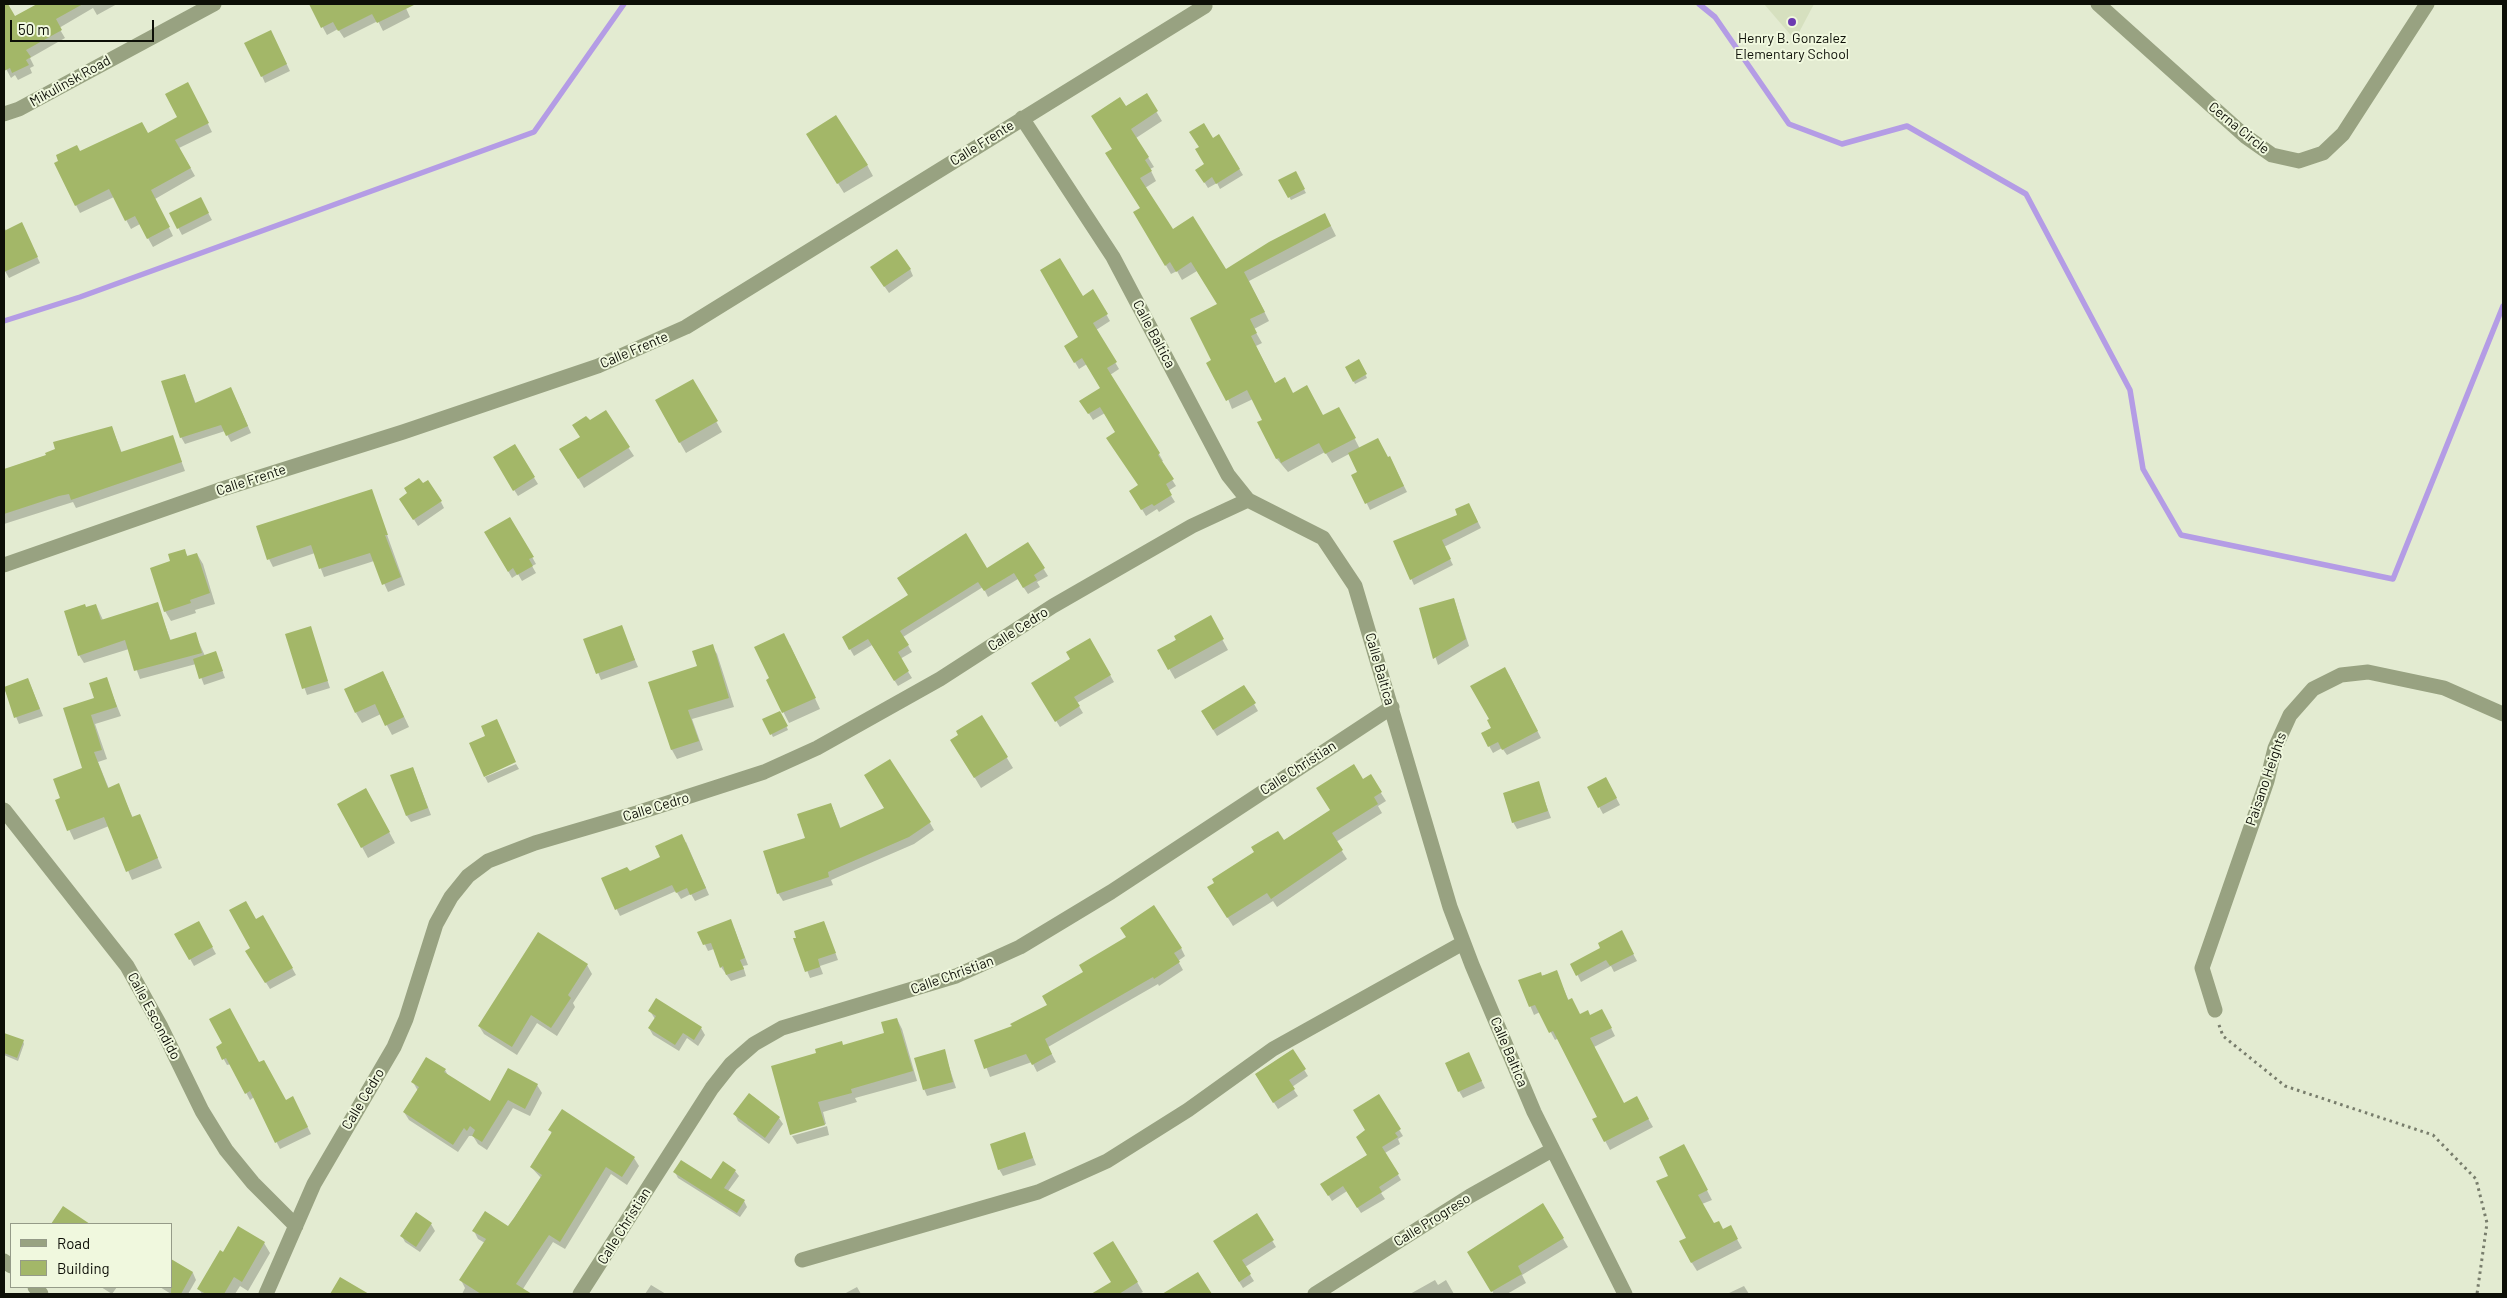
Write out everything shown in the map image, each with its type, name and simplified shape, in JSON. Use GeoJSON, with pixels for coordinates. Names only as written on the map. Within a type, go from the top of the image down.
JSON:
{"type":"FeatureCollection","features":[{"type":"Feature","properties":{"kind":"street","name":"Mikulinsk Road"},"geometry":{"type":"LineString","coordinates":[[4,114],[19,109],[214,4]]}},
{"type":"Feature","properties":{"kind":"street","name":"Cerna Circle"},"geometry":{"type":"LineString","coordinates":[[2098,4],[2245,136],[2272,155],[2299,161],[2323,153],[2343,134],[2427,4]]}},
{"type":"Feature","properties":{"kind":"street","name":"Calle Frente"},"geometry":{"type":"LineString","coordinates":[[4,565],[219,490],[403,432],[631,353],[686,327],[720,308],[1022,118],[1205,6]]}},
{"type":"Feature","properties":{"kind":"street","name":"Calle Baltica"},"geometry":{"type":"LineString","coordinates":[[1022,118],[1112,257],[1228,475],[1248,500],[1323,538],[1355,586],[1450,907],[1463,943],[1552,1150],[1625,1294]]}},
{"type":"Feature","properties":{"kind":"street","name":"Calle Cedro"},"geometry":{"type":"LineString","coordinates":[[266,1294],[314,1184],[335,1144],[394,1047],[406,1019],[436,924],[451,898],[468,876],[488,861],[535,842],[637,813],[764,772],[816,748],[940,679],[1053,606],[1192,526],[1248,500]]}},
{"type":"Feature","properties":{"kind":"street","name":"Paisano Heights"},"geometry":{"type":"LineString","coordinates":[[2214,1010],[2202,968],[2266,781],[2274,748],[2290,715],[2313,688],[2341,675],[2368,672],[2444,688],[2503,714]]}},
{"type":"Feature","properties":{"kind":"street","name":"Calle Christian"},"geometry":{"type":"LineString","coordinates":[[580,1294],[712,1088],[731,1064],[754,1044],[782,1028],[956,976],[1020,947],[1111,892],[1392,708]]}},
{"type":"Feature","properties":{"kind":"street","name":"Calle Escondido"},"geometry":{"type":"LineString","coordinates":[[4,810],[127,966],[157,1019],[202,1111],[226,1150],[252,1183],[296,1226]]}},
{"type":"Feature","properties":{"kind":"street"},"geometry":{"type":"LineString","coordinates":[[802,1260],[1038,1192],[1107,1161],[1188,1110],[1273,1049],[1463,943]]}},
{"type":"Feature","properties":{"kind":"street","name":"Calle Progreso"},"geometry":{"type":"LineString","coordinates":[[1315,1294],[1470,1196],[1552,1150]]}},
{"type":"Feature","properties":{"kind":"path"},"geometry":{"type":"LineString","coordinates":[[2214,1010],[2222,1036],[2285,1086],[2433,1135],[2476,1179],[2487,1223],[2477,1294]]}},
{"type":"Feature","properties":{"kind":"shaded area","name":"Henry B. Gonzalez Elementary School"},"geometry":{"type":"Polygon","coordinates":[[[1764,4],[1814,4],[1795,40],[1764,4]]]}},
{"type":"Feature","properties":{"kind":"building"},"geometry":{"type":"Polygon","coordinates":[[[4,4],[8,4],[15,16],[37,4],[83,4],[56,19],[62,30],[26,50],[31,57],[26,60],[29,65],[12,73],[10,68],[4,71],[4,4]]]}},
{"type":"Feature","properties":{"kind":"building"},"geometry":{"type":"Polygon","coordinates":[[[309,4],[416,4],[377,23],[372,14],[338,31],[333,22],[321,28],[309,4]]]}},
{"type":"Feature","properties":{"kind":"building"},"geometry":{"type":"Polygon","coordinates":[[[271,30],[287,64],[261,77],[244,43],[271,30]]]}},
{"type":"Feature","properties":{"kind":"building"},"geometry":{"type":"Polygon","coordinates":[[[188,82],[209,123],[175,140],[191,168],[151,190],[170,227],[147,239],[135,216],[125,221],[109,189],[75,206],[54,163],[58,161],[56,155],[77,145],[80,151],[142,122],[148,133],[177,117],[165,94],[188,82]]]}},
{"type":"Feature","properties":{"kind":"building"},"geometry":{"type":"Polygon","coordinates":[[[1147,93],[1158,111],[1131,129],[1149,157],[1145,160],[1152,171],[1140,178],[1173,229],[1193,216],[1226,269],[1269,242],[1325,213],[1331,226],[1244,272],[1265,312],[1250,319],[1257,333],[1251,336],[1275,383],[1285,377],[1293,393],[1307,385],[1323,415],[1339,407],[1356,438],[1325,454],[1319,443],[1281,463],[1279,458],[1276,459],[1257,422],[1262,420],[1247,390],[1226,401],[1206,363],[1211,360],[1190,318],[1217,304],[1191,262],[1176,272],[1170,262],[1165,266],[1133,212],[1140,208],[1105,153],[1112,149],[1091,116],[1120,97],[1126,106],[1147,93]]]}},
{"type":"Feature","properties":{"kind":"building"},"geometry":{"type":"Polygon","coordinates":[[[836,115],[868,165],[837,184],[806,134],[836,115]]]}},
{"type":"Feature","properties":{"kind":"building"},"geometry":{"type":"Polygon","coordinates":[[[1204,123],[1213,138],[1219,134],[1240,169],[1216,184],[1212,177],[1204,183],[1195,170],[1204,164],[1195,149],[1199,147],[1189,132],[1204,123]]]}},
{"type":"Feature","properties":{"kind":"building"},"geometry":{"type":"Polygon","coordinates":[[[1296,171],[1305,189],[1288,198],[1278,180],[1296,171]]]}},
{"type":"Feature","properties":{"kind":"building"},"geometry":{"type":"Polygon","coordinates":[[[201,197],[209,213],[177,229],[169,213],[201,197]]]}},
{"type":"Feature","properties":{"kind":"building"},"geometry":{"type":"Polygon","coordinates":[[[22,222],[38,257],[4,272],[4,231],[22,222]]]}},
{"type":"Feature","properties":{"kind":"building"},"geometry":{"type":"Polygon","coordinates":[[[897,249],[911,269],[884,287],[870,267],[897,249]]]}},
{"type":"Feature","properties":{"kind":"building"},"geometry":{"type":"Polygon","coordinates":[[[1060,258],[1083,296],[1093,289],[1108,314],[1093,323],[1117,362],[1107,368],[1174,479],[1166,484],[1172,495],[1154,506],[1152,504],[1141,510],[1129,491],[1138,485],[1106,438],[1115,432],[1100,407],[1088,414],[1079,401],[1100,388],[1082,358],[1074,363],[1064,346],[1078,337],[1040,270],[1060,258]]]}},
{"type":"Feature","properties":{"kind":"building"},"geometry":{"type":"Polygon","coordinates":[[[1359,359],[1367,374],[1353,382],[1345,367],[1359,359]]]}},
{"type":"Feature","properties":{"kind":"building"},"geometry":{"type":"Polygon","coordinates":[[[185,374],[195,403],[231,387],[248,426],[226,436],[221,425],[180,438],[161,381],[185,374]]]}},
{"type":"Feature","properties":{"kind":"building"},"geometry":{"type":"Polygon","coordinates":[[[693,379],[718,421],[679,443],[655,400],[693,379]]]}},
{"type":"Feature","properties":{"kind":"building"},"geometry":{"type":"Polygon","coordinates":[[[606,410],[630,447],[578,479],[559,449],[580,437],[572,425],[586,416],[590,420],[606,410]]]}},
{"type":"Feature","properties":{"kind":"building"},"geometry":{"type":"Polygon","coordinates":[[[112,426],[121,452],[173,435],[182,462],[71,500],[69,494],[59,496],[4,514],[4,469],[46,455],[45,453],[55,449],[53,442],[112,426]]]}},
{"type":"Feature","properties":{"kind":"building"},"geometry":{"type":"Polygon","coordinates":[[[1378,438],[1388,457],[1390,456],[1404,486],[1365,504],[1351,475],[1357,472],[1348,453],[1378,438]]]}},
{"type":"Feature","properties":{"kind":"building"},"geometry":{"type":"Polygon","coordinates":[[[515,444],[535,477],[513,491],[493,457],[515,444]]]}},
{"type":"Feature","properties":{"kind":"building"},"geometry":{"type":"Polygon","coordinates":[[[419,478],[423,483],[428,480],[442,501],[413,520],[399,499],[407,493],[404,488],[419,478]]]}},
{"type":"Feature","properties":{"kind":"building"},"geometry":{"type":"Polygon","coordinates":[[[372,489],[388,535],[385,535],[401,577],[382,585],[370,553],[319,569],[311,545],[267,560],[256,526],[372,489]]]}},
{"type":"Feature","properties":{"kind":"building"},"geometry":{"type":"Polygon","coordinates":[[[1469,503],[1478,522],[1442,540],[1451,559],[1410,580],[1393,541],[1457,515],[1455,509],[1469,503]]]}},
{"type":"Feature","properties":{"kind":"building"},"geometry":{"type":"Polygon","coordinates":[[[510,517],[534,557],[529,559],[533,566],[517,575],[513,568],[508,572],[484,532],[510,517]]]}},
{"type":"Feature","properties":{"kind":"building"},"geometry":{"type":"Polygon","coordinates":[[[966,533],[987,568],[1028,542],[1045,568],[1034,575],[1037,580],[1023,588],[1014,573],[984,591],[978,582],[900,631],[909,645],[898,652],[909,671],[894,681],[868,639],[849,650],[842,637],[908,595],[897,578],[966,533]]]}},
{"type":"Feature","properties":{"kind":"building"},"geometry":{"type":"Polygon","coordinates":[[[185,549],[187,556],[197,553],[210,593],[190,600],[191,603],[164,612],[150,568],[170,561],[168,554],[185,549]]]}},
{"type":"Feature","properties":{"kind":"building"},"geometry":{"type":"Polygon","coordinates":[[[1454,598],[1466,639],[1433,659],[1419,608],[1454,598]]]}},
{"type":"Feature","properties":{"kind":"building"},"geometry":{"type":"Polygon","coordinates":[[[158,602],[170,640],[196,632],[202,653],[134,671],[125,640],[78,656],[64,611],[85,604],[86,607],[96,604],[101,620],[158,602]]]}},
{"type":"Feature","properties":{"kind":"building"},"geometry":{"type":"Polygon","coordinates":[[[1211,615],[1224,639],[1168,670],[1157,650],[1176,640],[1174,636],[1211,615]]]}},
{"type":"Feature","properties":{"kind":"building"},"geometry":{"type":"Polygon","coordinates":[[[622,625],[635,660],[596,674],[583,639],[622,625]]]}},
{"type":"Feature","properties":{"kind":"building"},"geometry":{"type":"Polygon","coordinates":[[[311,626],[328,681],[302,689],[285,634],[311,626]]]}},
{"type":"Feature","properties":{"kind":"building"},"geometry":{"type":"Polygon","coordinates":[[[784,633],[816,698],[782,713],[766,680],[769,678],[754,647],[784,633]]]}},
{"type":"Feature","properties":{"kind":"building"},"geometry":{"type":"Polygon","coordinates":[[[1090,638],[1111,675],[1074,697],[1080,706],[1055,722],[1031,683],[1070,659],[1066,652],[1090,638]]]}},
{"type":"Feature","properties":{"kind":"building"},"geometry":{"type":"Polygon","coordinates":[[[713,644],[729,698],[688,710],[699,741],[671,750],[648,682],[697,666],[692,651],[713,644]]]}},
{"type":"Feature","properties":{"kind":"building"},"geometry":{"type":"Polygon","coordinates":[[[216,651],[223,671],[199,679],[193,659],[216,651]]]}},
{"type":"Feature","properties":{"kind":"building"},"geometry":{"type":"Polygon","coordinates":[[[1505,667],[1538,731],[1502,750],[1498,742],[1488,747],[1481,733],[1491,728],[1487,720],[1489,719],[1470,686],[1505,667]]]}},
{"type":"Feature","properties":{"kind":"building"},"geometry":{"type":"Polygon","coordinates":[[[383,671],[404,717],[385,726],[375,704],[355,713],[344,689],[383,671]]]}},
{"type":"Feature","properties":{"kind":"building"},"geometry":{"type":"Polygon","coordinates":[[[107,677],[117,707],[91,715],[102,750],[94,752],[108,788],[119,783],[132,817],[140,814],[158,858],[126,872],[104,817],[67,831],[55,800],[60,798],[53,779],[82,768],[63,708],[94,698],[89,683],[107,677]]]}},
{"type":"Feature","properties":{"kind":"building"},"geometry":{"type":"Polygon","coordinates":[[[28,678],[40,709],[14,718],[4,687],[28,678]]]}},
{"type":"Feature","properties":{"kind":"building"},"geometry":{"type":"Polygon","coordinates":[[[1244,685],[1256,703],[1213,730],[1201,711],[1244,685]]]}},
{"type":"Feature","properties":{"kind":"building"},"geometry":{"type":"Polygon","coordinates":[[[780,711],[788,726],[770,735],[762,719],[780,711]]]}},
{"type":"Feature","properties":{"kind":"building"},"geometry":{"type":"Polygon","coordinates":[[[982,715],[1008,757],[974,778],[950,740],[958,735],[956,731],[982,715]]]}},
{"type":"Feature","properties":{"kind":"building"},"geometry":{"type":"Polygon","coordinates":[[[497,719],[516,762],[484,777],[469,743],[485,736],[481,726],[497,719]]]}},
{"type":"Feature","properties":{"kind":"building"},"geometry":{"type":"Polygon","coordinates":[[[890,759],[931,822],[909,837],[828,872],[829,877],[777,894],[763,851],[805,838],[797,814],[831,803],[840,828],[884,808],[864,775],[890,759]]]}},
{"type":"Feature","properties":{"kind":"building"},"geometry":{"type":"Polygon","coordinates":[[[1354,764],[1363,779],[1371,774],[1382,792],[1374,797],[1378,804],[1332,833],[1343,850],[1271,899],[1267,893],[1227,918],[1207,887],[1214,883],[1212,879],[1254,852],[1251,847],[1278,831],[1284,840],[1330,810],[1316,788],[1354,764]]]}},
{"type":"Feature","properties":{"kind":"building"},"geometry":{"type":"Polygon","coordinates":[[[413,767],[428,808],[406,816],[390,775],[413,767]]]}},
{"type":"Feature","properties":{"kind":"building"},"geometry":{"type":"Polygon","coordinates":[[[1606,777],[1617,798],[1598,808],[1587,787],[1606,777]]]}},
{"type":"Feature","properties":{"kind":"building"},"geometry":{"type":"Polygon","coordinates":[[[1539,781],[1548,811],[1512,823],[1503,793],[1539,781]]]}},
{"type":"Feature","properties":{"kind":"building"},"geometry":{"type":"Polygon","coordinates":[[[366,788],[390,832],[361,848],[337,804],[366,788]]]}},
{"type":"Feature","properties":{"kind":"building"},"geometry":{"type":"Polygon","coordinates":[[[682,834],[706,888],[690,895],[687,888],[676,893],[672,885],[615,910],[601,878],[627,867],[630,871],[660,857],[655,846],[682,834]]]}},
{"type":"Feature","properties":{"kind":"building"},"geometry":{"type":"Polygon","coordinates":[[[246,901],[256,919],[263,915],[293,968],[265,983],[245,951],[250,948],[229,910],[246,901]]]}},
{"type":"Feature","properties":{"kind":"building"},"geometry":{"type":"Polygon","coordinates":[[[1154,905],[1182,948],[1174,953],[1180,962],[1154,979],[1153,977],[1045,1039],[1052,1054],[1032,1065],[1026,1054],[984,1069],[974,1040],[1012,1026],[1010,1024],[1047,1005],[1042,996],[1083,972],[1079,965],[1126,937],[1120,928],[1154,905]]]}},
{"type":"Feature","properties":{"kind":"building"},"geometry":{"type":"Polygon","coordinates":[[[731,919],[745,958],[740,960],[744,969],[726,975],[723,966],[720,968],[711,943],[703,945],[697,932],[731,919]]]}},
{"type":"Feature","properties":{"kind":"building"},"geometry":{"type":"Polygon","coordinates":[[[199,921],[213,947],[189,960],[174,934],[199,921]]]}},
{"type":"Feature","properties":{"kind":"building"},"geometry":{"type":"Polygon","coordinates":[[[824,921],[836,953],[818,959],[820,967],[805,972],[793,938],[796,938],[794,931],[824,921]]]}},
{"type":"Feature","properties":{"kind":"building"},"geometry":{"type":"Polygon","coordinates":[[[1622,930],[1634,954],[1610,966],[1606,960],[1576,976],[1570,964],[1600,948],[1598,943],[1622,930]]]}},
{"type":"Feature","properties":{"kind":"building"},"geometry":{"type":"Polygon","coordinates":[[[538,932],[588,964],[568,995],[571,998],[551,1028],[531,1015],[512,1047],[478,1026],[538,932]]]}},
{"type":"Feature","properties":{"kind":"building"},"geometry":{"type":"Polygon","coordinates":[[[1557,970],[1568,1000],[1572,998],[1580,1014],[1588,1010],[1590,1015],[1602,1009],[1612,1028],[1590,1038],[1624,1103],[1637,1096],[1649,1119],[1604,1142],[1592,1119],[1597,1117],[1553,1031],[1549,1033],[1535,1005],[1529,1007],[1518,980],[1541,972],[1542,976],[1557,970]]]}},
{"type":"Feature","properties":{"kind":"building"},"geometry":{"type":"Polygon","coordinates":[[[656,998],[702,1027],[694,1040],[683,1033],[675,1045],[648,1028],[656,1016],[648,1011],[656,998]]]}},
{"type":"Feature","properties":{"kind":"building"},"geometry":{"type":"Polygon","coordinates":[[[230,1008],[259,1062],[264,1060],[286,1100],[293,1096],[308,1127],[275,1143],[250,1091],[245,1094],[226,1058],[222,1060],[216,1047],[222,1043],[209,1019],[230,1008]]]}},
{"type":"Feature","properties":{"kind":"building"},"geometry":{"type":"Polygon","coordinates":[[[897,1018],[913,1071],[851,1089],[852,1093],[818,1102],[825,1125],[790,1135],[771,1066],[816,1053],[815,1049],[842,1041],[843,1045],[884,1033],[881,1022],[897,1018]]]}},
{"type":"Feature","properties":{"kind":"building"},"geometry":{"type":"Polygon","coordinates":[[[4,1033],[24,1040],[17,1058],[4,1053],[4,1033]]]}},
{"type":"Feature","properties":{"kind":"building"},"geometry":{"type":"Polygon","coordinates":[[[945,1049],[953,1082],[923,1090],[914,1058],[945,1049]]]}},
{"type":"Feature","properties":{"kind":"building"},"geometry":{"type":"Polygon","coordinates":[[[1293,1049],[1306,1069],[1289,1080],[1295,1089],[1273,1103],[1255,1074],[1293,1049]]]}},
{"type":"Feature","properties":{"kind":"building"},"geometry":{"type":"Polygon","coordinates":[[[1469,1052],[1482,1081],[1458,1092],[1445,1063],[1469,1052]]]}},
{"type":"Feature","properties":{"kind":"building"},"geometry":{"type":"Polygon","coordinates":[[[426,1057],[446,1069],[444,1072],[490,1101],[508,1068],[538,1084],[525,1109],[508,1100],[482,1142],[472,1136],[475,1130],[470,1126],[467,1131],[464,1128],[453,1145],[403,1112],[419,1087],[411,1082],[426,1057]]]}},
{"type":"Feature","properties":{"kind":"building"},"geometry":{"type":"Polygon","coordinates":[[[749,1093],[780,1117],[765,1138],[733,1114],[749,1093]]]}},
{"type":"Feature","properties":{"kind":"building"},"geometry":{"type":"Polygon","coordinates":[[[1379,1094],[1401,1129],[1395,1133],[1398,1137],[1382,1147],[1399,1174],[1379,1187],[1382,1192],[1357,1208],[1343,1186],[1328,1196],[1320,1184],[1367,1155],[1356,1137],[1365,1130],[1353,1110],[1379,1094]]]}},
{"type":"Feature","properties":{"kind":"building"},"geometry":{"type":"Polygon","coordinates":[[[562,1109],[635,1157],[622,1177],[606,1167],[560,1242],[549,1235],[516,1284],[532,1294],[481,1294],[459,1280],[486,1239],[472,1231],[485,1211],[508,1226],[514,1218],[542,1175],[530,1167],[552,1132],[548,1130],[562,1109]]]}},
{"type":"Feature","properties":{"kind":"building"},"geometry":{"type":"Polygon","coordinates":[[[1025,1132],[1033,1158],[998,1170],[990,1144],[1025,1132]]]}},
{"type":"Feature","properties":{"kind":"building"},"geometry":{"type":"Polygon","coordinates":[[[1684,1144],[1708,1190],[1698,1195],[1714,1223],[1719,1221],[1723,1229],[1731,1225],[1738,1239],[1691,1263],[1679,1241],[1686,1238],[1656,1181],[1668,1176],[1659,1157],[1684,1144]]]}},
{"type":"Feature","properties":{"kind":"building"},"geometry":{"type":"Polygon","coordinates":[[[681,1160],[711,1179],[723,1161],[736,1170],[724,1188],[745,1200],[737,1213],[673,1172],[681,1160]]]}},
{"type":"Feature","properties":{"kind":"building"},"geometry":{"type":"Polygon","coordinates":[[[1543,1203],[1564,1238],[1518,1266],[1522,1274],[1491,1292],[1467,1252],[1543,1203]]]}},
{"type":"Feature","properties":{"kind":"building"},"geometry":{"type":"Polygon","coordinates":[[[63,1206],[88,1223],[52,1223],[63,1206]]]}},
{"type":"Feature","properties":{"kind":"building"},"geometry":{"type":"Polygon","coordinates":[[[416,1212],[432,1223],[416,1247],[400,1236],[416,1212]]]}},
{"type":"Feature","properties":{"kind":"building"},"geometry":{"type":"Polygon","coordinates":[[[1257,1213],[1274,1240],[1242,1260],[1251,1274],[1239,1282],[1213,1241],[1257,1213]]]}},
{"type":"Feature","properties":{"kind":"building"},"geometry":{"type":"Polygon","coordinates":[[[238,1226],[265,1242],[242,1282],[234,1277],[224,1294],[206,1294],[197,1289],[220,1250],[223,1252],[238,1226]]]}},
{"type":"Feature","properties":{"kind":"building"},"geometry":{"type":"Polygon","coordinates":[[[1113,1241],[1138,1282],[1119,1294],[1091,1294],[1111,1282],[1093,1253],[1113,1241]]]}},
{"type":"Feature","properties":{"kind":"building"},"geometry":{"type":"Polygon","coordinates":[[[172,1260],[193,1272],[181,1294],[171,1294],[172,1260]]]}},
{"type":"Feature","properties":{"kind":"building"},"geometry":{"type":"Polygon","coordinates":[[[1198,1272],[1212,1294],[1162,1294],[1198,1272]]]}},
{"type":"Feature","properties":{"kind":"building"},"geometry":{"type":"Polygon","coordinates":[[[340,1277],[369,1294],[330,1294],[340,1277]]]}},
{"type":"Feature","properties":{"kind":"waterway"},"geometry":{"type":"LineString","coordinates":[[4,321],[80,297],[534,132],[624,4]]}},
{"type":"Feature","properties":{"kind":"waterway"},"geometry":{"type":"LineString","coordinates":[[1699,4],[1715,17],[1789,124],[1842,144],[1907,126],[2026,194],[2130,390],[2143,469],[2181,535],[2393,579],[2503,306]]}},
{"type":"Feature","properties":{"kind":"place","name":"Henry B. Gonzalez Elementary School"},"geometry":{"type":"Point","coordinates":[1792,22]}}]}
